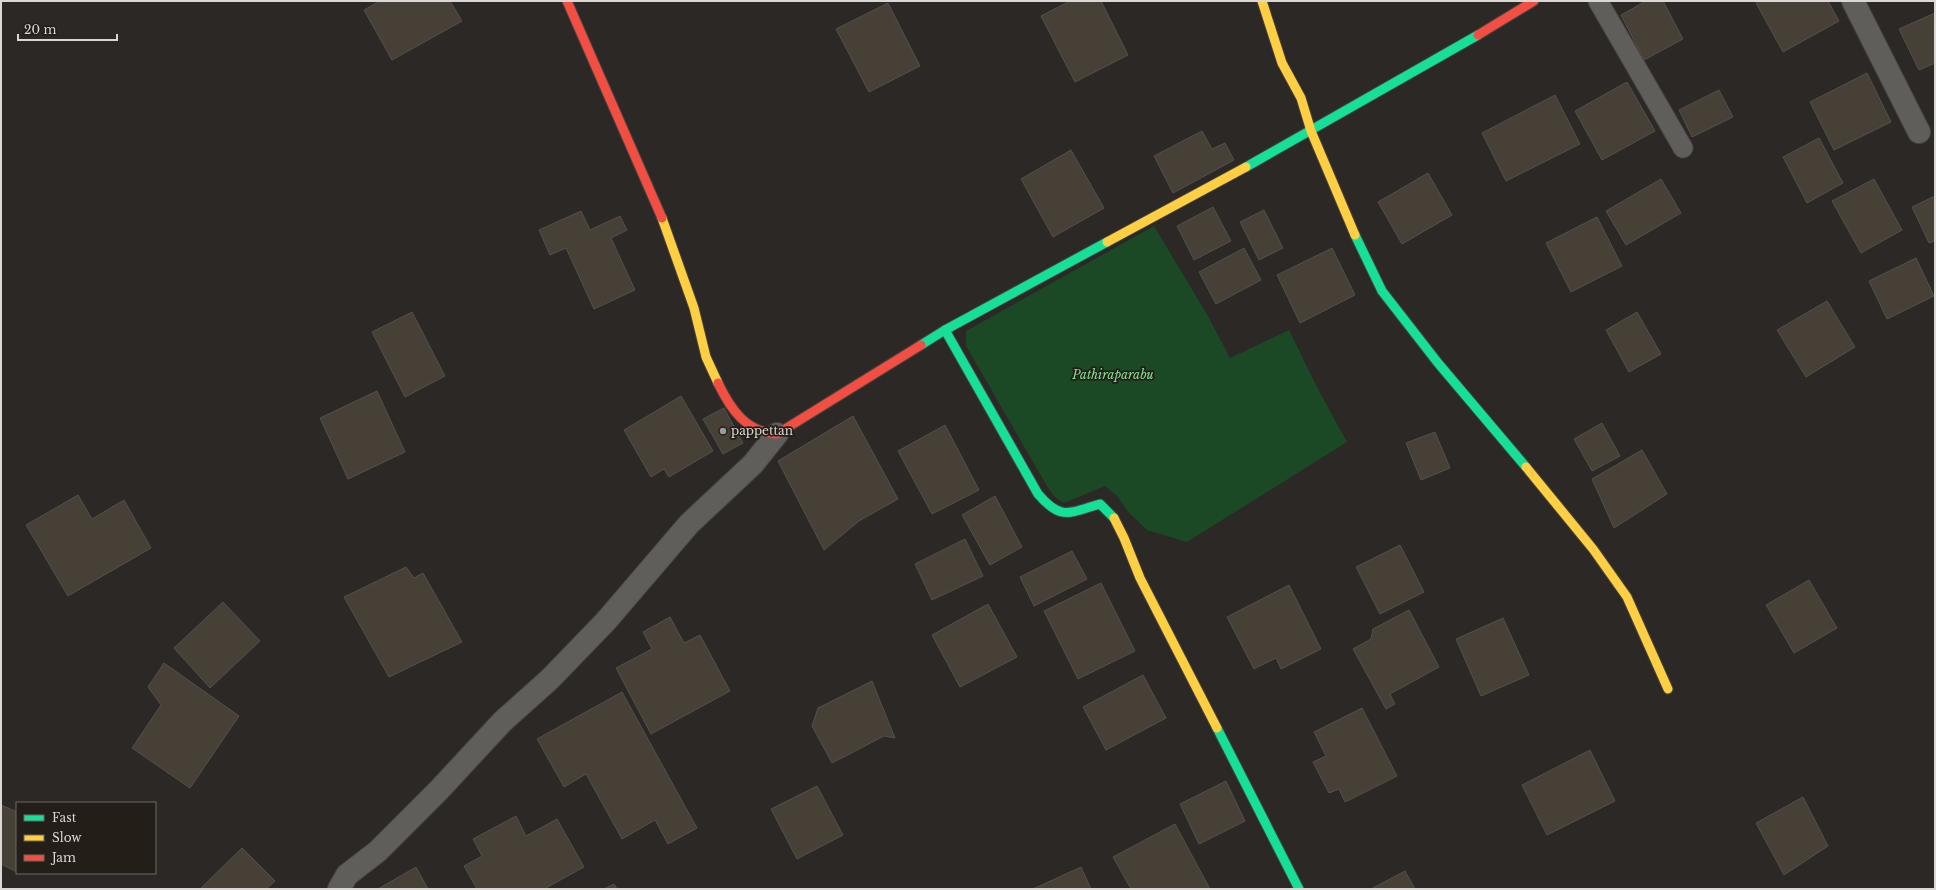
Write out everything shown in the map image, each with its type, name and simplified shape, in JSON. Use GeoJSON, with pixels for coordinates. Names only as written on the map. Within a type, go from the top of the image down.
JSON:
{"type":"FeatureCollection","features":[{"type":"Feature","properties":{"kind":"street"},"geometry":{"type":"LineString","coordinates":[[567,1],[668,232],[694,308],[706,357],[723,393],[740,419],[764,433],[776,434]]}},
{"type":"Feature","properties":{"kind":"street"},"geometry":{"type":"LineString","coordinates":[[1262,1],[1282,63],[1301,98],[1311,131],[1348,220],[1382,290],[1438,363],[1544,486],[1627,597],[1668,689]]}},
{"type":"Feature","properties":{"kind":"street"},"geometry":{"type":"LineString","coordinates":[[339,889],[347,875],[378,851],[439,790],[503,721],[550,679],[601,626],[689,524],[753,464],[776,434],[945,330],[1311,131],[1458,48],[1534,1]]}},
{"type":"Feature","properties":{"kind":"street"},"geometry":{"type":"LineString","coordinates":[[1854,1],[1919,132]]}},
{"type":"Feature","properties":{"kind":"street"},"geometry":{"type":"LineString","coordinates":[[945,330],[1038,494],[1045,503],[1064,515],[1077,513],[1100,504],[1110,511],[1140,578],[1299,889]]}},
{"type":"Feature","properties":{"kind":"lane"},"geometry":{"type":"LineString","coordinates":[[1598,1],[1683,148]]}},
{"type":"Feature","properties":{"kind":"green space","name":"Pathiraparabu"},"geometry":{"type":"Polygon","coordinates":[[[1154,226],[1208,316],[1230,358],[1289,330],[1319,391],[1347,442],[1187,542],[1147,530],[1129,513],[1117,496],[1105,486],[1064,503],[1055,497],[1048,488],[966,346],[966,331],[1154,226]]]}},
{"type":"Feature","properties":{"kind":"building"},"geometry":{"type":"Polygon","coordinates":[[[380,1],[450,1],[462,21],[392,60],[364,10],[380,1]]]}},
{"type":"Feature","properties":{"kind":"building"},"geometry":{"type":"Polygon","coordinates":[[[1070,1],[1101,1],[1128,55],[1075,82],[1041,16],[1070,1]]]}},
{"type":"Feature","properties":{"kind":"building"},"geometry":{"type":"Polygon","coordinates":[[[1646,1],[1663,1],[1683,39],[1644,60],[1621,15],[1646,1]]]}},
{"type":"Feature","properties":{"kind":"building"},"geometry":{"type":"Polygon","coordinates":[[[1760,1],[1828,1],[1839,21],[1783,52],[1756,3],[1760,1]]]}},
{"type":"Feature","properties":{"kind":"building"},"geometry":{"type":"Polygon","coordinates":[[[888,3],[920,66],[869,92],[836,29],[888,3]]]}},
{"type":"Feature","properties":{"kind":"building"},"geometry":{"type":"Polygon","coordinates":[[[1935,13],[1935,63],[1919,70],[1899,29],[1935,13]]]}},
{"type":"Feature","properties":{"kind":"building"},"geometry":{"type":"Polygon","coordinates":[[[1867,73],[1891,122],[1834,150],[1810,102],[1867,73]]]}},
{"type":"Feature","properties":{"kind":"building"},"geometry":{"type":"Polygon","coordinates":[[[1627,82],[1655,131],[1602,160],[1575,111],[1627,82]]]}},
{"type":"Feature","properties":{"kind":"building"},"geometry":{"type":"Polygon","coordinates":[[[1719,90],[1733,117],[1692,137],[1679,110],[1719,90]]]}},
{"type":"Feature","properties":{"kind":"building"},"geometry":{"type":"Polygon","coordinates":[[[1555,95],[1580,144],[1506,181],[1482,133],[1555,95]]]}},
{"type":"Feature","properties":{"kind":"building"},"geometry":{"type":"Polygon","coordinates":[[[1202,131],[1212,149],[1225,143],[1234,160],[1173,193],[1154,156],[1202,131]]]}},
{"type":"Feature","properties":{"kind":"building"},"geometry":{"type":"Polygon","coordinates":[[[1819,138],[1843,183],[1807,203],[1783,157],[1819,138]]]}},
{"type":"Feature","properties":{"kind":"building"},"geometry":{"type":"Polygon","coordinates":[[[1071,150],[1104,208],[1053,237],[1021,179],[1071,150]]]}},
{"type":"Feature","properties":{"kind":"building"},"geometry":{"type":"Polygon","coordinates":[[[1428,173],[1452,215],[1402,244],[1378,202],[1428,173]]]}},
{"type":"Feature","properties":{"kind":"building"},"geometry":{"type":"Polygon","coordinates":[[[1661,179],[1681,213],[1626,245],[1606,211],[1661,179]]]}},
{"type":"Feature","properties":{"kind":"building"},"geometry":{"type":"Polygon","coordinates":[[[1874,179],[1902,230],[1861,253],[1832,201],[1874,179]]]}},
{"type":"Feature","properties":{"kind":"building"},"geometry":{"type":"Polygon","coordinates":[[[1935,196],[1935,241],[1929,243],[1912,207],[1935,196]]]}},
{"type":"Feature","properties":{"kind":"building"},"geometry":{"type":"Polygon","coordinates":[[[1213,207],[1231,241],[1194,260],[1177,226],[1213,207]]]}},
{"type":"Feature","properties":{"kind":"building"},"geometry":{"type":"Polygon","coordinates":[[[1264,210],[1283,248],[1259,260],[1240,222],[1264,210]]]}},
{"type":"Feature","properties":{"kind":"building"},"geometry":{"type":"Polygon","coordinates":[[[581,211],[590,230],[620,216],[627,230],[611,238],[635,290],[594,309],[566,248],[550,255],[539,230],[581,211]]]}},
{"type":"Feature","properties":{"kind":"building"},"geometry":{"type":"Polygon","coordinates":[[[1597,217],[1622,266],[1571,292],[1546,243],[1597,217]]]}},
{"type":"Feature","properties":{"kind":"building"},"geometry":{"type":"Polygon","coordinates":[[[1244,248],[1261,280],[1216,304],[1199,272],[1244,248]]]}},
{"type":"Feature","properties":{"kind":"building"},"geometry":{"type":"Polygon","coordinates":[[[1332,248],[1355,295],[1300,323],[1277,275],[1332,248]]]}},
{"type":"Feature","properties":{"kind":"building"},"geometry":{"type":"Polygon","coordinates":[[[1916,258],[1934,296],[1887,319],[1869,281],[1916,258]]]}},
{"type":"Feature","properties":{"kind":"building"},"geometry":{"type":"Polygon","coordinates":[[[1827,301],[1855,347],[1806,377],[1777,330],[1827,301]]]}},
{"type":"Feature","properties":{"kind":"building"},"geometry":{"type":"Polygon","coordinates":[[[412,312],[445,376],[405,397],[372,332],[412,312]]]}},
{"type":"Feature","properties":{"kind":"building"},"geometry":{"type":"Polygon","coordinates":[[[1637,312],[1661,354],[1629,372],[1606,330],[1637,312]]]}},
{"type":"Feature","properties":{"kind":"building"},"geometry":{"type":"Polygon","coordinates":[[[377,391],[405,452],[348,479],[320,418],[377,391]]]}},
{"type":"Feature","properties":{"kind":"building"},"geometry":{"type":"Polygon","coordinates":[[[681,396],[713,451],[669,477],[664,469],[651,477],[624,430],[681,396]]]}},
{"type":"Feature","properties":{"kind":"building","name":"pappettan"},"geometry":{"type":"Polygon","coordinates":[[[724,408],[743,443],[723,454],[703,419],[724,408]]]}},
{"type":"Feature","properties":{"kind":"building"},"geometry":{"type":"Polygon","coordinates":[[[853,416],[898,499],[859,521],[824,550],[778,461],[853,416]]]}},
{"type":"Feature","properties":{"kind":"building"},"geometry":{"type":"Polygon","coordinates":[[[1602,423],[1620,456],[1592,471],[1574,439],[1602,423]]]}},
{"type":"Feature","properties":{"kind":"building"},"geometry":{"type":"Polygon","coordinates":[[[945,425],[979,490],[932,514],[898,451],[945,425]]]}},
{"type":"Feature","properties":{"kind":"building"},"geometry":{"type":"Polygon","coordinates":[[[1435,432],[1450,468],[1421,480],[1406,443],[1435,432]]]}},
{"type":"Feature","properties":{"kind":"building"},"geometry":{"type":"Polygon","coordinates":[[[1642,450],[1667,494],[1614,528],[1592,479],[1642,450]]]}},
{"type":"Feature","properties":{"kind":"building"},"geometry":{"type":"Polygon","coordinates":[[[78,495],[92,519],[124,500],[151,548],[68,596],[26,525],[78,495]]]}},
{"type":"Feature","properties":{"kind":"building"},"geometry":{"type":"Polygon","coordinates":[[[995,496],[1022,547],[990,565],[962,515],[995,496]]]}},
{"type":"Feature","properties":{"kind":"building"},"geometry":{"type":"Polygon","coordinates":[[[965,539],[983,576],[932,600],[915,564],[965,539]]]}},
{"type":"Feature","properties":{"kind":"building"},"geometry":{"type":"Polygon","coordinates":[[[1400,545],[1424,592],[1380,614],[1356,567],[1400,545]]]}},
{"type":"Feature","properties":{"kind":"building"},"geometry":{"type":"Polygon","coordinates":[[[1072,551],[1087,579],[1034,606],[1020,577],[1072,551]]]}},
{"type":"Feature","properties":{"kind":"building"},"geometry":{"type":"Polygon","coordinates":[[[406,567],[414,578],[423,573],[462,642],[389,677],[344,597],[406,567]]]}},
{"type":"Feature","properties":{"kind":"building"},"geometry":{"type":"Polygon","coordinates":[[[1809,580],[1837,628],[1794,653],[1766,605],[1809,580]]]}},
{"type":"Feature","properties":{"kind":"building"},"geometry":{"type":"Polygon","coordinates":[[[1101,583],[1135,651],[1078,679],[1044,611],[1101,583]]]}},
{"type":"Feature","properties":{"kind":"building"},"geometry":{"type":"Polygon","coordinates":[[[1289,585],[1321,649],[1281,669],[1276,658],[1254,669],[1227,617],[1289,585]]]}},
{"type":"Feature","properties":{"kind":"building"},"geometry":{"type":"Polygon","coordinates":[[[223,602],[260,641],[210,688],[174,648],[223,602]]]}},
{"type":"Feature","properties":{"kind":"building"},"geometry":{"type":"Polygon","coordinates":[[[988,604],[1017,657],[960,687],[932,635],[988,604]]]}},
{"type":"Feature","properties":{"kind":"building"},"geometry":{"type":"Polygon","coordinates":[[[1409,610],[1439,667],[1390,694],[1395,704],[1386,709],[1353,649],[1371,639],[1373,629],[1409,610]]]}},
{"type":"Feature","properties":{"kind":"building"},"geometry":{"type":"Polygon","coordinates":[[[670,617],[684,643],[700,635],[730,691],[651,734],[616,668],[652,649],[643,632],[670,617]]]}},
{"type":"Feature","properties":{"kind":"building"},"geometry":{"type":"Polygon","coordinates":[[[1503,618],[1529,675],[1481,696],[1456,639],[1503,618]]]}},
{"type":"Feature","properties":{"kind":"building"},"geometry":{"type":"Polygon","coordinates":[[[164,663],[239,716],[190,788],[132,748],[161,705],[148,687],[164,663]]]}},
{"type":"Feature","properties":{"kind":"building"},"geometry":{"type":"Polygon","coordinates":[[[1143,675],[1166,718],[1106,750],[1083,707],[1143,675]]]}},
{"type":"Feature","properties":{"kind":"building"},"geometry":{"type":"Polygon","coordinates":[[[872,681],[895,738],[884,736],[832,763],[812,726],[818,708],[872,681]]]}},
{"type":"Feature","properties":{"kind":"building"},"geometry":{"type":"Polygon","coordinates":[[[622,692],[697,828],[668,844],[655,820],[622,839],[586,774],[564,787],[537,739],[622,692]]]}},
{"type":"Feature","properties":{"kind":"building"},"geometry":{"type":"Polygon","coordinates":[[[1362,708],[1397,776],[1345,802],[1339,789],[1329,793],[1313,762],[1326,756],[1314,732],[1362,708]]]}},
{"type":"Feature","properties":{"kind":"building"},"geometry":{"type":"Polygon","coordinates":[[[1590,750],[1615,801],[1547,835],[1522,785],[1590,750]]]}},
{"type":"Feature","properties":{"kind":"building"},"geometry":{"type":"Polygon","coordinates":[[[1226,781],[1245,821],[1199,844],[1180,804],[1226,781]]]}},
{"type":"Feature","properties":{"kind":"building"},"geometry":{"type":"Polygon","coordinates":[[[817,786],[843,835],[797,859],[771,809],[817,786]]]}},
{"type":"Feature","properties":{"kind":"building"},"geometry":{"type":"Polygon","coordinates":[[[1803,797],[1828,846],[1784,875],[1756,823],[1803,797]]]}},
{"type":"Feature","properties":{"kind":"building"},"geometry":{"type":"Polygon","coordinates":[[[1,805],[16,812],[16,872],[1,864],[1,805]]]}},
{"type":"Feature","properties":{"kind":"building"},"geometry":{"type":"Polygon","coordinates":[[[516,816],[526,836],[557,819],[584,867],[544,889],[477,889],[464,866],[482,856],[473,839],[516,816]]]}},
{"type":"Feature","properties":{"kind":"building"},"geometry":{"type":"Polygon","coordinates":[[[1175,824],[1210,889],[1131,889],[1113,857],[1175,824]]]}},
{"type":"Feature","properties":{"kind":"building"},"geometry":{"type":"Polygon","coordinates":[[[242,848],[275,881],[266,889],[200,889],[242,848]]]}},
{"type":"Feature","properties":{"kind":"building"},"geometry":{"type":"Polygon","coordinates":[[[416,867],[428,889],[378,889],[416,867]]]}},
{"type":"Feature","properties":{"kind":"building"},"geometry":{"type":"Polygon","coordinates":[[[1081,867],[1091,889],[1033,889],[1081,867]]]}},
{"type":"Feature","properties":{"kind":"building"},"geometry":{"type":"Polygon","coordinates":[[[1405,871],[1415,889],[1371,889],[1405,871]]]}},
{"type":"Feature","properties":{"kind":"building"},"geometry":{"type":"Polygon","coordinates":[[[614,884],[617,889],[604,889],[614,884]]]}},
{"type":"Feature","properties":{"kind":"traffic: fast"},"geometry":{"type":"LineString","coordinates":[[1246,167],[1478,35]]}},
{"type":"Feature","properties":{"kind":"traffic: fast"},"geometry":{"type":"LineString","coordinates":[[1355,235],[1382,291],[1438,363],[1526,467]]}},
{"type":"Feature","properties":{"kind":"traffic: fast"},"geometry":{"type":"LineString","coordinates":[[921,345],[945,330],[1107,242]]}},
{"type":"Feature","properties":{"kind":"traffic: fast"},"geometry":{"type":"LineString","coordinates":[[945,330],[1038,494],[1046,503],[1053,508],[1066,512],[1073,512],[1100,504],[1114,518]]}},
{"type":"Feature","properties":{"kind":"traffic: fast"},"geometry":{"type":"LineString","coordinates":[[1217,728],[1299,889]]}},
{"type":"Feature","properties":{"kind":"traffic: slow"},"geometry":{"type":"LineString","coordinates":[[1262,1],[1282,63],[1301,98],[1311,131],[1355,235]]}},
{"type":"Feature","properties":{"kind":"traffic: slow"},"geometry":{"type":"LineString","coordinates":[[1107,242],[1246,167]]}},
{"type":"Feature","properties":{"kind":"traffic: slow"},"geometry":{"type":"LineString","coordinates":[[662,218],[694,308],[706,357],[718,383]]}},
{"type":"Feature","properties":{"kind":"traffic: slow"},"geometry":{"type":"LineString","coordinates":[[1526,467],[1593,549],[1627,597],[1668,689]]}},
{"type":"Feature","properties":{"kind":"traffic: slow"},"geometry":{"type":"LineString","coordinates":[[1114,518],[1124,538],[1140,578],[1217,728]]}},
{"type":"Feature","properties":{"kind":"traffic: jam"},"geometry":{"type":"LineString","coordinates":[[567,1],[662,218]]}},
{"type":"Feature","properties":{"kind":"traffic: jam"},"geometry":{"type":"LineString","coordinates":[[1478,35],[1534,1]]}},
{"type":"Feature","properties":{"kind":"traffic: jam"},"geometry":{"type":"LineString","coordinates":[[718,383],[728,402],[741,418],[757,429],[777,434],[921,345]]}},
{"type":"Feature","properties":{"kind":"place","name":"pappettan"},"geometry":{"type":"Point","coordinates":[723,431]}}]}
